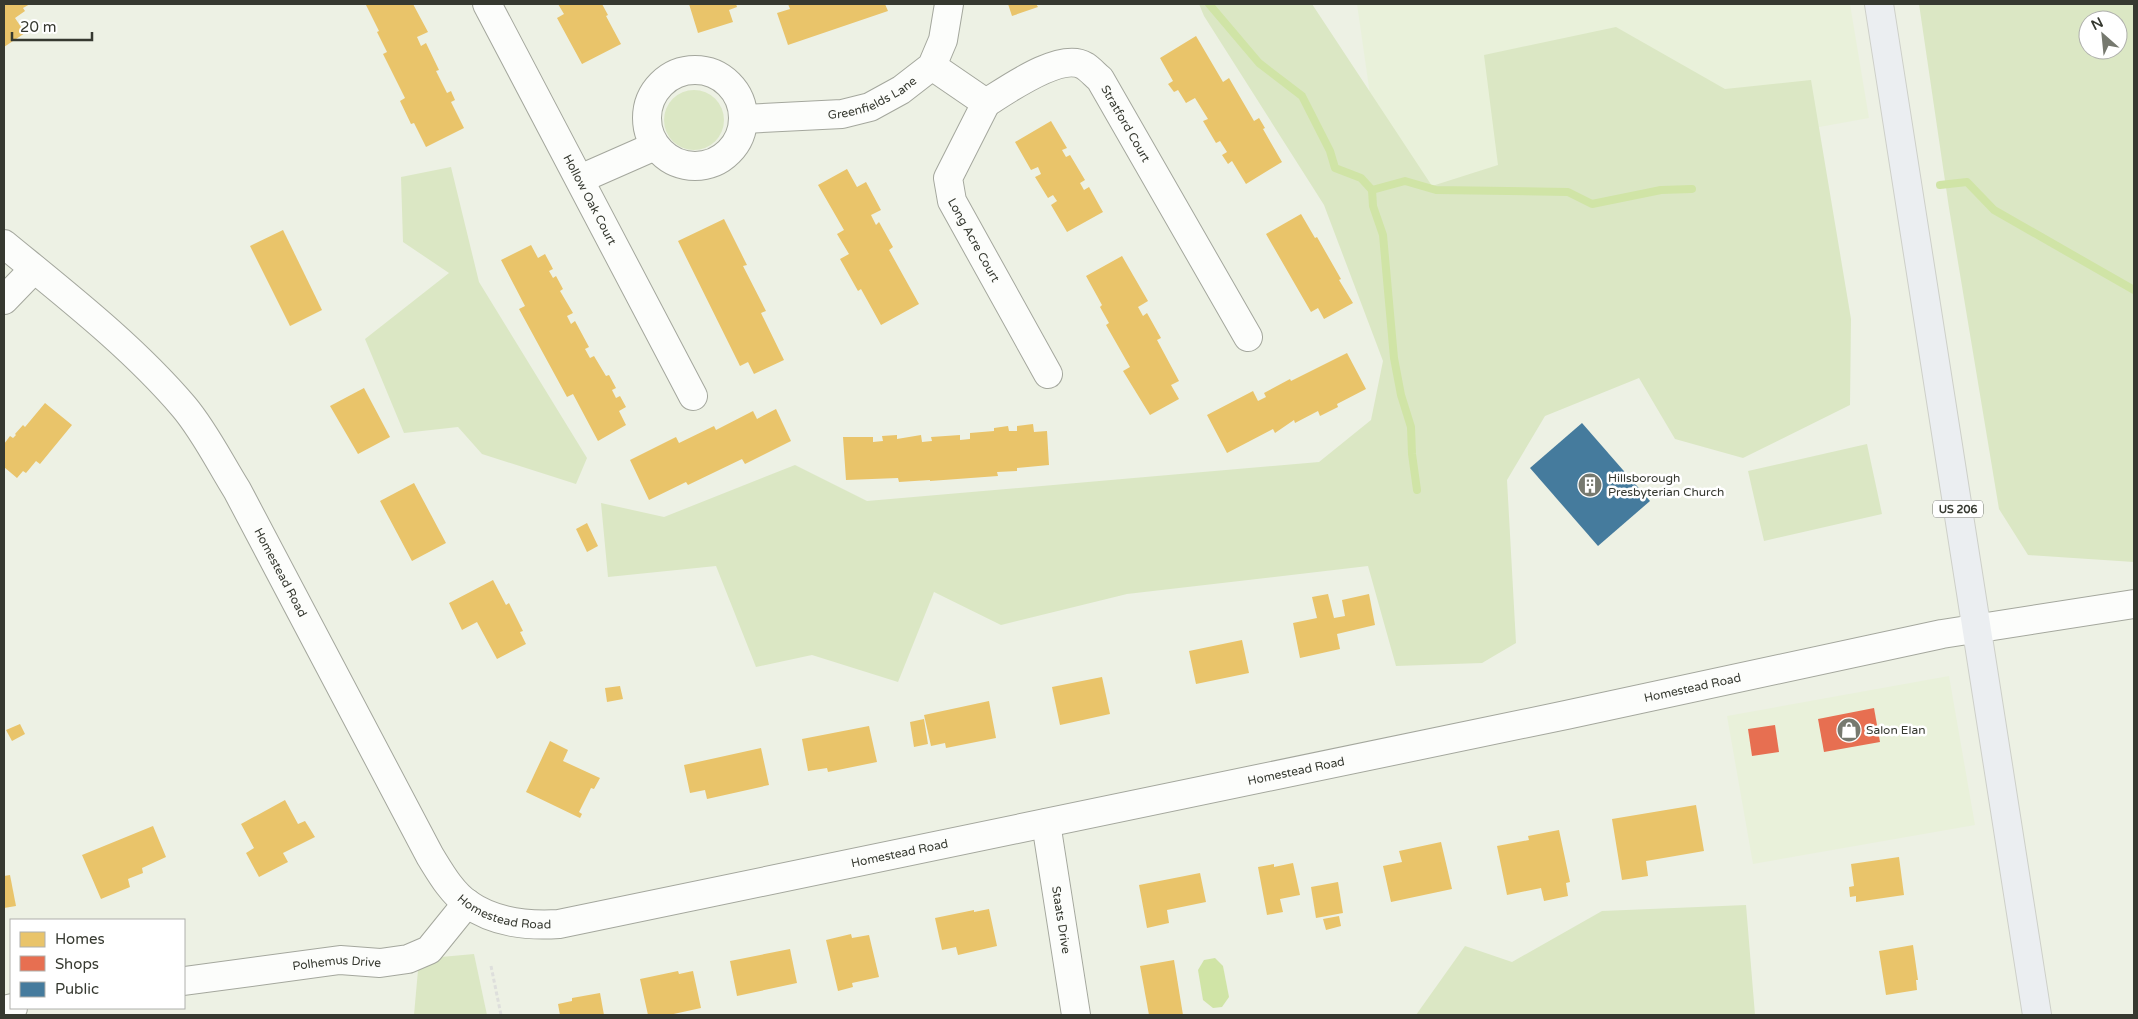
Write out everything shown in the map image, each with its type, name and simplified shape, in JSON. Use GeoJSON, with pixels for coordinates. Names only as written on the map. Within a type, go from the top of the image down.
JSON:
{"type":"FeatureCollection","features":[{"type":"Feature","properties":{"kind":"main road","name":"US 206"},"geometry":{"type":"LineString","coordinates":[[1879,4],[2037,1015]]}},
{"type":"Feature","properties":{"kind":"street","name":"Hollow Oak Court"},"geometry":{"type":"LineString","coordinates":[[487,4],[693,396]]}},
{"type":"Feature","properties":{"kind":"street","name":"Greenfields Lane"},"geometry":{"type":"LineString","coordinates":[[744,119],[842,114],[870,107],[901,90],[932,66],[943,40],[949,4]]}},
{"type":"Feature","properties":{"kind":"street","name":"Stratford Court"},"geometry":{"type":"LineString","coordinates":[[986,103],[1042,71],[1065,63],[1084,65],[1100,79],[1248,337]]}},
{"type":"Feature","properties":{"kind":"street"},"geometry":{"type":"LineString","coordinates":[[932,66],[986,103]]}},
{"type":"Feature","properties":{"kind":"street"},"geometry":{"type":"LineString","coordinates":[[689,70],[705,70],[721,77],[733,88],[741,102],[744,119],[742,134],[734,148],[723,158],[709,165],[694,167],[678,164],[665,157],[654,146],[648,131],[646,114],[650,99],[666,80],[673,75],[689,70]]}},
{"type":"Feature","properties":{"kind":"street","name":"Long Acre Court"},"geometry":{"type":"LineString","coordinates":[[986,103],[948,178],[952,201],[1048,374]]}},
{"type":"Feature","properties":{"kind":"street"},"geometry":{"type":"LineString","coordinates":[[580,179],[654,146]]}},
{"type":"Feature","properties":{"kind":"street","name":"Homestead Road"},"geometry":{"type":"LineString","coordinates":[[4,244],[134,355],[184,408],[204,435],[251,516],[430,856],[446,881],[467,903],[506,922],[533,925],[559,924],[1977,628],[2134,604]]}},
{"type":"Feature","properties":{"kind":"street"},"geometry":{"type":"LineString","coordinates":[[4,300],[34,269]]}},
{"type":"Feature","properties":{"kind":"street","name":"Staats Drive"},"geometry":{"type":"LineString","coordinates":[[1046,823],[1076,1015]]}},
{"type":"Feature","properties":{"kind":"street","name":"Polhemus Drive"},"geometry":{"type":"LineString","coordinates":[[185,981],[340,960],[380,963],[408,959],[429,950],[467,903]]}},
{"type":"Feature","properties":{"kind":"path"},"geometry":{"type":"LineString","coordinates":[[490,966],[501,1015]]}},
{"type":"Feature","properties":{"kind":"shaded area"},"geometry":{"type":"Polygon","coordinates":[[[1199,4],[1312,4],[1432,186],[1498,165],[1484,55],[1616,27],[1725,89],[1811,80],[1851,319],[1850,405],[1743,458],[1675,439],[1639,378],[1545,416],[1507,480],[1516,643],[1482,663],[1396,666],[1368,566],[1127,594],[1001,625],[934,592],[898,682],[812,655],[756,667],[716,566],[608,577],[601,503],[664,517],[795,465],[867,501],[1319,462],[1371,420],[1383,361],[1324,205],[1204,16],[1199,4]]]}},
{"type":"Feature","properties":{"kind":"shaded area"},"geometry":{"type":"Polygon","coordinates":[[[1357,4],[1850,4],[1869,118],[1386,206],[1357,4]]]}},
{"type":"Feature","properties":{"kind":"shaded area"},"geometry":{"type":"Polygon","coordinates":[[[1919,4],[2134,4],[2134,562],[2028,555],[1999,509],[1949,208],[1919,4]]]}},
{"type":"Feature","properties":{"kind":"shaded area"},"geometry":{"type":"Polygon","coordinates":[[[688,90],[700,90],[716,98],[722,108],[724,120],[722,132],[716,142],[700,150],[688,150],[672,142],[664,126],[664,114],[672,98],[688,90]]]}},
{"type":"Feature","properties":{"kind":"shaded area"},"geometry":{"type":"Polygon","coordinates":[[[451,167],[479,282],[587,458],[576,484],[482,454],[458,427],[404,433],[365,339],[449,273],[403,242],[401,177],[451,167]]]}},
{"type":"Feature","properties":{"kind":"shaded area"},"geometry":{"type":"Polygon","coordinates":[[[1867,444],[1882,514],[1764,541],[1748,471],[1867,444]]]}},
{"type":"Feature","properties":{"kind":"shaded area"},"geometry":{"type":"Polygon","coordinates":[[[1949,676],[1975,825],[1753,864],[1727,716],[1949,676]]]}},
{"type":"Feature","properties":{"kind":"shaded area"},"geometry":{"type":"Polygon","coordinates":[[[1746,905],[1755,1015],[1416,1015],[1465,946],[1512,962],[1602,911],[1746,905]]]}},
{"type":"Feature","properties":{"kind":"shaded area"},"geometry":{"type":"Polygon","coordinates":[[[474,954],[487,1015],[414,1015],[419,959],[474,954]]]}},
{"type":"Feature","properties":{"kind":"shaded area"},"geometry":{"type":"Polygon","coordinates":[[[1215,958],[1223,966],[1229,997],[1222,1007],[1213,1008],[1203,1000],[1198,970],[1204,960],[1215,958]]]}},
{"type":"Feature","properties":{"kind":"building: Homes"},"geometry":{"type":"Polygon","coordinates":[[[4,4],[30,4],[23,8],[25,11],[15,18],[25,33],[4,47],[4,4]]]}},
{"type":"Feature","properties":{"kind":"building: Homes"},"geometry":{"type":"Polygon","coordinates":[[[367,4],[413,4],[428,32],[417,37],[421,46],[426,43],[439,70],[436,71],[447,93],[451,91],[455,100],[451,102],[464,128],[426,147],[414,123],[411,124],[400,101],[405,98],[383,54],[387,52],[377,32],[379,31],[367,4]]]}},
{"type":"Feature","properties":{"kind":"building: Homes"},"geometry":{"type":"Polygon","coordinates":[[[558,4],[602,4],[608,15],[606,16],[621,44],[582,64],[557,18],[564,14],[558,4]]]}},
{"type":"Feature","properties":{"kind":"building: Homes"},"geometry":{"type":"Polygon","coordinates":[[[689,4],[736,4],[737,7],[729,10],[733,22],[698,33],[689,4]]]}},
{"type":"Feature","properties":{"kind":"building: Homes"},"geometry":{"type":"Polygon","coordinates":[[[788,4],[885,4],[888,11],[788,45],[777,13],[790,9],[788,4]]]}},
{"type":"Feature","properties":{"kind":"building: Homes"},"geometry":{"type":"Polygon","coordinates":[[[1008,4],[1036,4],[1038,7],[1012,16],[1008,4]]]}},
{"type":"Feature","properties":{"kind":"building: Homes"},"geometry":{"type":"Polygon","coordinates":[[[1196,36],[1223,82],[1229,78],[1254,121],[1259,118],[1265,128],[1263,129],[1282,162],[1246,184],[1232,161],[1228,164],[1222,155],[1227,152],[1220,141],[1216,143],[1203,121],[1208,119],[1195,98],[1186,103],[1178,90],[1174,92],[1168,84],[1173,81],[1160,58],[1196,36]]]}},
{"type":"Feature","properties":{"kind":"building: Homes"},"geometry":{"type":"Polygon","coordinates":[[[1051,121],[1067,148],[1062,150],[1066,157],[1070,155],[1085,180],[1080,183],[1084,190],[1089,187],[1103,212],[1067,232],[1051,205],[1057,201],[1053,195],[1048,198],[1035,177],[1041,174],[1038,167],[1031,170],[1015,142],[1051,121]]]}},
{"type":"Feature","properties":{"kind":"building: Homes"},"geometry":{"type":"Polygon","coordinates":[[[847,169],[857,187],[866,182],[881,210],[871,215],[876,225],[879,222],[893,247],[889,250],[919,304],[881,325],[861,289],[858,291],[840,259],[849,254],[837,234],[844,230],[818,185],[847,169]]]}},
{"type":"Feature","properties":{"kind":"building: Homes"},"geometry":{"type":"Polygon","coordinates":[[[1301,214],[1315,238],[1317,237],[1353,303],[1324,319],[1318,308],[1311,312],[1266,234],[1301,214]]]}},
{"type":"Feature","properties":{"kind":"building: Homes"},"geometry":{"type":"Polygon","coordinates":[[[724,219],[747,265],[743,266],[766,311],[761,313],[784,360],[754,374],[748,362],[740,366],[678,241],[724,219]]]}},
{"type":"Feature","properties":{"kind":"building: Homes"},"geometry":{"type":"Polygon","coordinates":[[[283,230],[322,310],[290,326],[250,246],[283,230]]]}},
{"type":"Feature","properties":{"kind":"building: Homes"},"geometry":{"type":"Polygon","coordinates":[[[531,245],[538,258],[545,254],[553,269],[549,271],[553,278],[556,276],[563,289],[560,291],[573,313],[567,316],[571,324],[575,321],[589,347],[585,349],[590,358],[594,356],[606,376],[609,375],[616,388],[612,390],[616,398],[620,396],[626,407],[619,411],[626,425],[598,441],[573,394],[567,397],[519,309],[525,306],[501,260],[531,245]]]}},
{"type":"Feature","properties":{"kind":"building: Homes"},"geometry":{"type":"Polygon","coordinates":[[[1122,256],[1148,301],[1138,307],[1143,316],[1147,313],[1161,338],[1157,340],[1179,381],[1171,385],[1179,399],[1150,415],[1123,371],[1130,367],[1106,325],[1109,323],[1100,307],[1102,305],[1086,276],[1122,256]]]}},
{"type":"Feature","properties":{"kind":"building: Homes"},"geometry":{"type":"Polygon","coordinates":[[[1347,353],[1366,389],[1337,404],[1338,407],[1320,416],[1318,411],[1295,423],[1294,420],[1275,433],[1273,429],[1227,453],[1207,415],[1253,391],[1258,401],[1266,397],[1264,393],[1347,353]]]}},
{"type":"Feature","properties":{"kind":"building: Homes"},"geometry":{"type":"Polygon","coordinates":[[[364,388],[390,437],[358,454],[330,406],[364,388]]]}},
{"type":"Feature","properties":{"kind":"building: Homes"},"geometry":{"type":"Polygon","coordinates":[[[45,403],[72,425],[40,464],[36,461],[26,473],[23,471],[17,478],[4,467],[4,444],[10,436],[13,438],[16,435],[23,425],[25,427],[45,403]]]}},
{"type":"Feature","properties":{"kind":"building: Homes"},"geometry":{"type":"Polygon","coordinates":[[[776,409],[791,441],[745,464],[742,459],[688,485],[686,482],[649,500],[630,460],[676,437],[679,443],[714,426],[716,430],[753,411],[757,419],[776,409]]]}},
{"type":"Feature","properties":{"kind":"building: Homes"},"geometry":{"type":"Polygon","coordinates":[[[1033,424],[1034,432],[1047,431],[1049,465],[1017,468],[1017,471],[997,472],[998,476],[899,482],[898,478],[846,480],[843,437],[873,437],[873,442],[883,441],[882,436],[897,435],[897,439],[921,435],[922,442],[932,441],[931,437],[960,435],[960,440],[970,439],[970,433],[994,431],[994,428],[1008,426],[1009,431],[1017,431],[1017,426],[1033,424]]]}},
{"type":"Feature","properties":{"kind":"building: Homes"},"geometry":{"type":"Polygon","coordinates":[[[414,483],[446,543],[412,561],[380,501],[414,483]]]}},
{"type":"Feature","properties":{"kind":"building: Homes"},"geometry":{"type":"Polygon","coordinates":[[[587,523],[598,546],[587,552],[576,529],[587,523]]]}},
{"type":"Feature","properties":{"kind":"building: Homes"},"geometry":{"type":"Polygon","coordinates":[[[493,580],[506,605],[509,603],[523,631],[520,632],[526,644],[497,659],[477,622],[462,630],[449,603],[493,580]]]}},
{"type":"Feature","properties":{"kind":"building: Homes"},"geometry":{"type":"Polygon","coordinates":[[[1328,594],[1334,618],[1345,616],[1342,600],[1369,594],[1375,625],[1337,634],[1340,649],[1300,658],[1293,623],[1317,618],[1312,597],[1328,594]]]}},
{"type":"Feature","properties":{"kind":"building: Homes"},"geometry":{"type":"Polygon","coordinates":[[[1242,640],[1249,673],[1196,684],[1189,651],[1242,640]]]}},
{"type":"Feature","properties":{"kind":"building: Homes"},"geometry":{"type":"Polygon","coordinates":[[[1102,677],[1110,714],[1060,725],[1052,687],[1102,677]]]}},
{"type":"Feature","properties":{"kind":"building: Homes"},"geometry":{"type":"Polygon","coordinates":[[[620,686],[623,699],[607,702],[605,688],[620,686]]]}},
{"type":"Feature","properties":{"kind":"building: Homes"},"geometry":{"type":"Polygon","coordinates":[[[989,701],[996,738],[946,748],[945,743],[931,746],[924,715],[989,701]]]}},
{"type":"Feature","properties":{"kind":"building: Homes"},"geometry":{"type":"Polygon","coordinates":[[[924,719],[928,744],[914,747],[910,722],[924,719]]]}},
{"type":"Feature","properties":{"kind":"building: Homes"},"geometry":{"type":"Polygon","coordinates":[[[20,724],[25,734],[12,741],[6,730],[20,724]]]}},
{"type":"Feature","properties":{"kind":"building: Homes"},"geometry":{"type":"Polygon","coordinates":[[[869,726],[877,762],[828,772],[827,768],[808,771],[802,739],[869,726]]]}},
{"type":"Feature","properties":{"kind":"building: Homes"},"geometry":{"type":"Polygon","coordinates":[[[550,741],[568,750],[563,761],[600,778],[594,789],[591,788],[579,812],[582,814],[580,818],[526,792],[550,741]]]}},
{"type":"Feature","properties":{"kind":"building: Homes"},"geometry":{"type":"Polygon","coordinates":[[[761,748],[769,785],[707,799],[705,790],[690,793],[684,765],[761,748]]]}},
{"type":"Feature","properties":{"kind":"building: Homes"},"geometry":{"type":"Polygon","coordinates":[[[285,800],[298,824],[305,821],[315,837],[283,853],[288,862],[259,877],[246,853],[254,848],[241,824],[285,800]]]}},
{"type":"Feature","properties":{"kind":"building: Homes"},"geometry":{"type":"Polygon","coordinates":[[[1696,805],[1704,851],[1646,861],[1648,876],[1622,880],[1612,819],[1696,805]]]}},
{"type":"Feature","properties":{"kind":"building: Homes"},"geometry":{"type":"Polygon","coordinates":[[[153,826],[166,857],[142,868],[143,873],[128,879],[130,887],[101,899],[82,855],[153,826]]]}},
{"type":"Feature","properties":{"kind":"building: Homes"},"geometry":{"type":"Polygon","coordinates":[[[1559,830],[1570,882],[1566,883],[1568,896],[1544,901],[1541,888],[1507,895],[1497,846],[1529,840],[1528,836],[1559,830]]]}},
{"type":"Feature","properties":{"kind":"building: Homes"},"geometry":{"type":"Polygon","coordinates":[[[1441,842],[1452,889],[1391,902],[1383,866],[1402,862],[1399,851],[1441,842]]]}},
{"type":"Feature","properties":{"kind":"building: Homes"},"geometry":{"type":"Polygon","coordinates":[[[1899,857],[1904,895],[1856,902],[1856,896],[1850,897],[1849,887],[1854,886],[1851,864],[1899,857]]]}},
{"type":"Feature","properties":{"kind":"building: Homes"},"geometry":{"type":"Polygon","coordinates":[[[1293,863],[1300,895],[1280,899],[1283,912],[1267,915],[1258,867],[1274,864],[1274,867],[1293,863]]]}},
{"type":"Feature","properties":{"kind":"building: Homes"},"geometry":{"type":"Polygon","coordinates":[[[1200,873],[1206,902],[1167,910],[1169,923],[1147,928],[1139,885],[1200,873]]]}},
{"type":"Feature","properties":{"kind":"building: Homes"},"geometry":{"type":"Polygon","coordinates":[[[10,875],[16,906],[4,908],[4,876],[10,875]]]}},
{"type":"Feature","properties":{"kind":"building: Homes"},"geometry":{"type":"Polygon","coordinates":[[[1338,882],[1343,913],[1316,918],[1311,887],[1338,882]]]}},
{"type":"Feature","properties":{"kind":"building: Homes"},"geometry":{"type":"Polygon","coordinates":[[[989,909],[997,946],[958,955],[956,947],[942,950],[935,918],[989,909]]]}},
{"type":"Feature","properties":{"kind":"building: Homes"},"geometry":{"type":"Polygon","coordinates":[[[1339,916],[1341,926],[1326,930],[1323,919],[1339,916]]]}},
{"type":"Feature","properties":{"kind":"building: Homes"},"geometry":{"type":"Polygon","coordinates":[[[851,934],[852,938],[869,935],[879,977],[852,983],[853,987],[838,991],[826,940],[851,934]]]}},
{"type":"Feature","properties":{"kind":"building: Homes"},"geometry":{"type":"Polygon","coordinates":[[[1913,945],[1918,980],[1916,980],[1917,990],[1886,995],[1879,951],[1913,945]]]}},
{"type":"Feature","properties":{"kind":"building: Homes"},"geometry":{"type":"Polygon","coordinates":[[[790,949],[797,983],[737,996],[730,961],[790,949]]]}},
{"type":"Feature","properties":{"kind":"building: Homes"},"geometry":{"type":"Polygon","coordinates":[[[1174,960],[1183,1015],[1149,1015],[1140,966],[1174,960]]]}},
{"type":"Feature","properties":{"kind":"building: Homes"},"geometry":{"type":"Polygon","coordinates":[[[678,971],[679,974],[693,971],[701,1008],[669,1015],[648,1015],[640,979],[678,971]]]}},
{"type":"Feature","properties":{"kind":"building: Homes"},"geometry":{"type":"Polygon","coordinates":[[[600,993],[604,1015],[560,1015],[558,1004],[572,1001],[572,998],[600,993]]]}},
{"type":"Feature","properties":{"kind":"building: Shops","name":"Salon Elan"},"geometry":{"type":"Polygon","coordinates":[[[1874,708],[1880,742],[1824,752],[1818,719],[1874,708]]]}},
{"type":"Feature","properties":{"kind":"building: Shops"},"geometry":{"type":"Polygon","coordinates":[[[1775,725],[1779,752],[1752,756],[1748,729],[1775,725]]]}},
{"type":"Feature","properties":{"kind":"building: Public","name":"Hillsborough Presbyterian Church"},"geometry":{"type":"Polygon","coordinates":[[[1582,423],[1650,501],[1598,546],[1530,468],[1582,423]]]}},
{"type":"Feature","properties":{"kind":"waterway"},"geometry":{"type":"LineString","coordinates":[[1209,4],[1259,63],[1302,96],[1330,151],[1335,168],[1361,178],[1372,190],[1373,206],[1383,235],[1394,358],[1401,395],[1411,427],[1412,454],[1417,490]]}},
{"type":"Feature","properties":{"kind":"waterway"},"geometry":{"type":"LineString","coordinates":[[1372,190],[1405,181],[1436,190],[1568,192],[1592,204],[1661,190],[1692,189]]}},
{"type":"Feature","properties":{"kind":"waterway"},"geometry":{"type":"LineString","coordinates":[[1940,185],[1967,182],[1994,210],[2134,290]]}},
{"type":"Feature","properties":{"kind":"place","name":"Hillsborough Presbyterian Church"},"geometry":{"type":"Point","coordinates":[1590,485]}},
{"type":"Feature","properties":{"kind":"place","name":"Salon Elan"},"geometry":{"type":"Point","coordinates":[1849,730]}}]}
